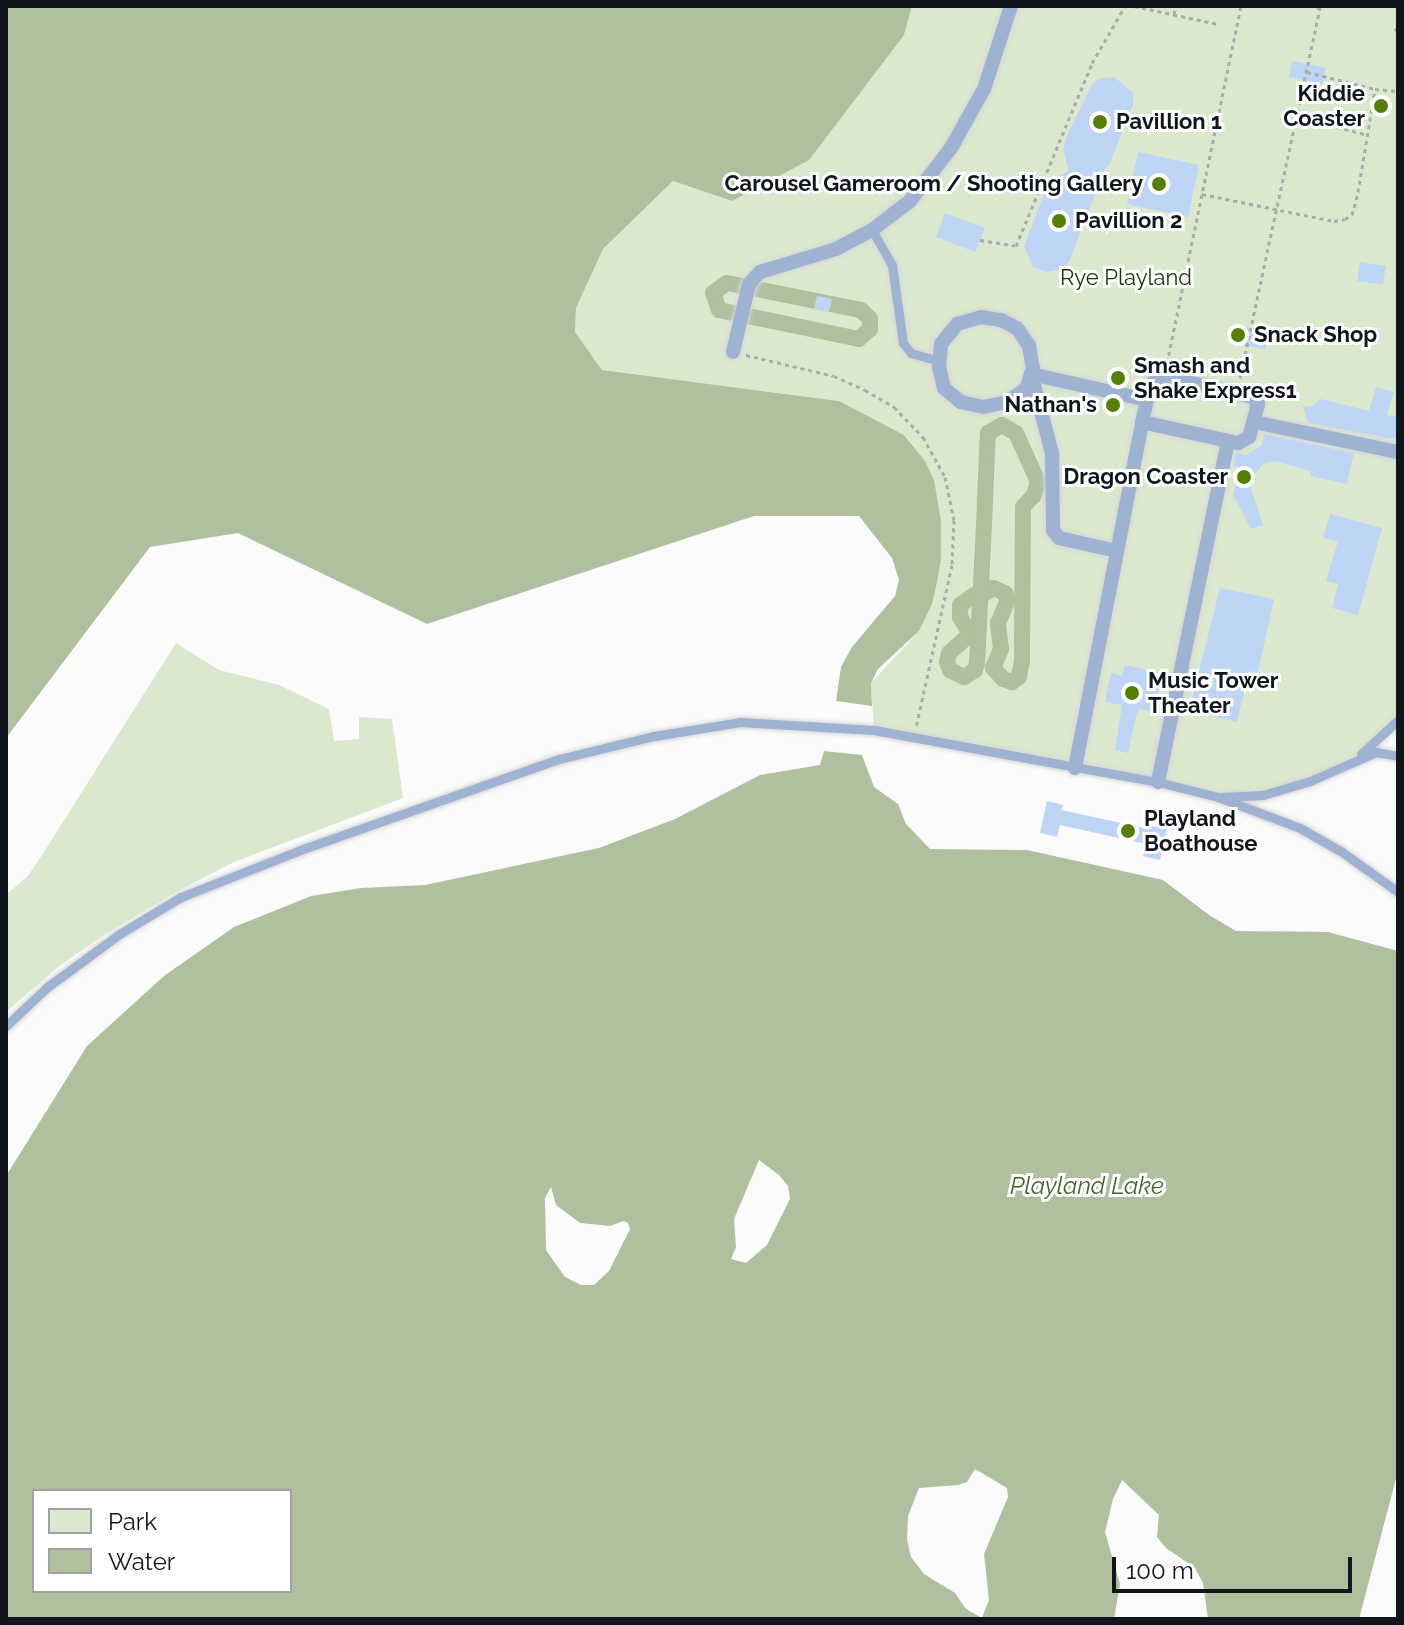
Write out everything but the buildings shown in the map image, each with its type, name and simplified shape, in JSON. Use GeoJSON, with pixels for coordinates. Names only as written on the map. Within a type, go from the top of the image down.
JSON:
{"type":"FeatureCollection","features":[{"type":"Feature","properties":{"kind":"street"},"geometry":{"type":"LineString","coordinates":[[733,352],[749,284],[760,272],[836,249],[872,230],[910,201],[951,148],[984,89],[1011,6]]}},
{"type":"Feature","properties":{"kind":"street"},"geometry":{"type":"LineString","coordinates":[[1031,374],[1026,389],[1007,402],[984,407],[961,402],[944,388],[939,361],[941,344],[957,324],[981,317],[1001,320],[1017,328],[1029,346],[1031,374],[1052,453],[1053,530],[1059,538],[1117,551]]}},
{"type":"Feature","properties":{"kind":"street"},"geometry":{"type":"LineString","coordinates":[[1031,374],[1147,400]]}},
{"type":"Feature","properties":{"kind":"street"},"geometry":{"type":"LineString","coordinates":[[1075,768],[1142,422],[1151,384],[1164,377],[1253,397],[1258,404],[1249,437],[1238,443],[1142,422]]}},
{"type":"Feature","properties":{"kind":"street"},"geometry":{"type":"LineString","coordinates":[[1254,422],[1398,452]]}},
{"type":"Feature","properties":{"kind":"street"},"geometry":{"type":"LineString","coordinates":[[1158,782],[1228,441]]}},
{"type":"Feature","properties":{"kind":"lane"},"geometry":{"type":"LineString","coordinates":[[872,230],[892,265],[903,343],[911,353],[939,361]]}},
{"type":"Feature","properties":{"kind":"lane"},"geometry":{"type":"LineString","coordinates":[[1356,759],[1398,720]]}},
{"type":"Feature","properties":{"kind":"lane"},"geometry":{"type":"LineString","coordinates":[[6,1026],[46,988],[121,933],[181,897],[303,849],[559,759],[654,736],[740,722],[874,730],[1158,782],[1218,797],[1300,828],[1342,852],[1398,892]]}},
{"type":"Feature","properties":{"kind":"lane"},"geometry":{"type":"LineString","coordinates":[[1218,797],[1263,795],[1310,781],[1376,752],[1398,756]]}},
{"type":"Feature","properties":{"kind":"path"},"geometry":{"type":"LineString","coordinates":[[980,240],[1016,246],[1085,77],[1125,6]]}},
{"type":"Feature","properties":{"kind":"path"},"geometry":{"type":"LineString","coordinates":[[1135,6],[1218,24]]}},
{"type":"Feature","properties":{"kind":"path"},"geometry":{"type":"LineString","coordinates":[[1174,14],[1176,6]]}},
{"type":"Feature","properties":{"kind":"path"},"geometry":{"type":"LineString","coordinates":[[1164,377],[1241,6]]}},
{"type":"Feature","properties":{"kind":"path"},"geometry":{"type":"LineString","coordinates":[[1237,394],[1320,8],[1311,6]]}},
{"type":"Feature","properties":{"kind":"path"},"geometry":{"type":"LineString","coordinates":[[1395,28],[1398,33]]}},
{"type":"Feature","properties":{"kind":"path"},"geometry":{"type":"LineString","coordinates":[[1307,72],[1375,89],[1398,91]]}},
{"type":"Feature","properties":{"kind":"path"},"geometry":{"type":"LineString","coordinates":[[1202,194],[1334,221],[1352,215],[1375,89]]}},
{"type":"Feature","properties":{"kind":"path"},"geometry":{"type":"LineString","coordinates":[[1297,117],[1368,135]]}},
{"type":"Feature","properties":{"kind":"path"},"geometry":{"type":"LineString","coordinates":[[733,352],[834,376],[894,407],[923,437],[945,477],[954,520],[952,565],[914,739]]}},
{"type":"Feature","properties":{"kind":"green space","name":"Rye Playland"},"geometry":{"type":"Polygon","coordinates":[[[912,6],[1398,6],[1398,720],[1356,759],[1263,795],[1218,797],[874,730],[871,683],[919,631],[934,480],[912,444],[904,435],[839,401],[602,370],[575,332],[576,308],[603,249],[673,181],[732,201],[904,35],[912,6]]]}},
{"type":"Feature","properties":{"kind":"green space"},"geometry":{"type":"Polygon","coordinates":[[[176,643],[219,670],[279,685],[329,709],[334,741],[359,739],[359,717],[392,719],[403,798],[234,862],[178,891],[104,935],[58,967],[6,1012],[6,895],[28,876],[176,643]]]}},
{"type":"Feature","properties":{"kind":"water"},"geometry":{"type":"Polygon","coordinates":[[[6,6],[912,6],[904,35],[809,160],[732,201],[673,181],[603,249],[576,308],[575,332],[602,370],[839,401],[904,435],[925,461],[934,480],[941,521],[941,559],[937,582],[932,604],[919,631],[878,669],[871,683],[872,706],[836,701],[841,667],[852,647],[895,596],[899,580],[892,558],[859,516],[754,516],[427,624],[238,533],[150,547],[6,738],[6,6]]]}},
{"type":"Feature","properties":{"kind":"water","name":"Playland Lake"},"geometry":{"type":"Polygon","coordinates":[[[824,751],[862,755],[874,787],[898,804],[906,824],[930,849],[1027,850],[1163,880],[1236,931],[1328,932],[1398,951],[1398,1471],[1359,1619],[1208,1619],[1203,1583],[1195,1568],[1166,1548],[1157,1537],[1159,1515],[1122,1480],[1113,1499],[1105,1532],[1120,1584],[1114,1619],[6,1619],[6,1176],[87,1046],[164,976],[234,927],[311,896],[361,888],[425,885],[599,848],[675,819],[760,775],[820,765],[824,751]],[[759,1160],[734,1219],[736,1247],[731,1259],[746,1263],[767,1245],[790,1199],[788,1186],[759,1160]],[[551,1187],[545,1198],[546,1250],[565,1277],[581,1285],[594,1285],[609,1271],[630,1229],[628,1223],[623,1221],[610,1226],[580,1223],[556,1205],[551,1187]],[[975,1469],[967,1482],[919,1488],[908,1516],[907,1540],[911,1557],[924,1574],[955,1593],[966,1609],[982,1618],[989,1600],[984,1554],[1008,1497],[1007,1488],[975,1469]]]}},
{"type":"Feature","properties":{"kind":"waterway"},"geometry":{"type":"LineString","coordinates":[[727,283],[861,310],[870,319],[870,329],[859,339],[719,310],[713,293],[727,283]]}},
{"type":"Feature","properties":{"kind":"waterway"},"geometry":{"type":"LineString","coordinates":[[1022,661],[1019,677],[1012,682],[1003,679],[993,668],[1001,649],[998,623],[1008,599],[1005,593],[993,588],[984,594],[974,595],[960,605],[960,617],[968,630],[967,637],[949,653],[947,662],[950,670],[964,677],[975,670],[977,663],[978,643],[984,526],[988,433],[1002,425],[1016,433],[1038,482],[1034,495],[1023,507],[1022,661]]}},
{"type":"Feature","properties":{"kind":"place","name":"Kiddie Coaster"},"geometry":{"type":"Point","coordinates":[1381,106]}},
{"type":"Feature","properties":{"kind":"place","name":"Pavillion 1"},"geometry":{"type":"Point","coordinates":[1100,122]}},
{"type":"Feature","properties":{"kind":"place","name":"Carousel Gameroom / Shooting Gallery"},"geometry":{"type":"Point","coordinates":[1159,184]}},
{"type":"Feature","properties":{"kind":"place","name":"Pavillion 2"},"geometry":{"type":"Point","coordinates":[1059,221]}},
{"type":"Feature","properties":{"kind":"place","name":"Snack Shop"},"geometry":{"type":"Point","coordinates":[1238,335]}},
{"type":"Feature","properties":{"kind":"place","name":"Smash and Shake Express1"},"geometry":{"type":"Point","coordinates":[1118,378]}},
{"type":"Feature","properties":{"kind":"place","name":"Nathan's"},"geometry":{"type":"Point","coordinates":[1113,405]}},
{"type":"Feature","properties":{"kind":"place","name":"Dragon Coaster"},"geometry":{"type":"Point","coordinates":[1244,477]}},
{"type":"Feature","properties":{"kind":"place","name":"Music Tower Theater"},"geometry":{"type":"Point","coordinates":[1132,693]}},
{"type":"Feature","properties":{"kind":"place","name":"Playland Boathouse"},"geometry":{"type":"Point","coordinates":[1128,831]}}]}
